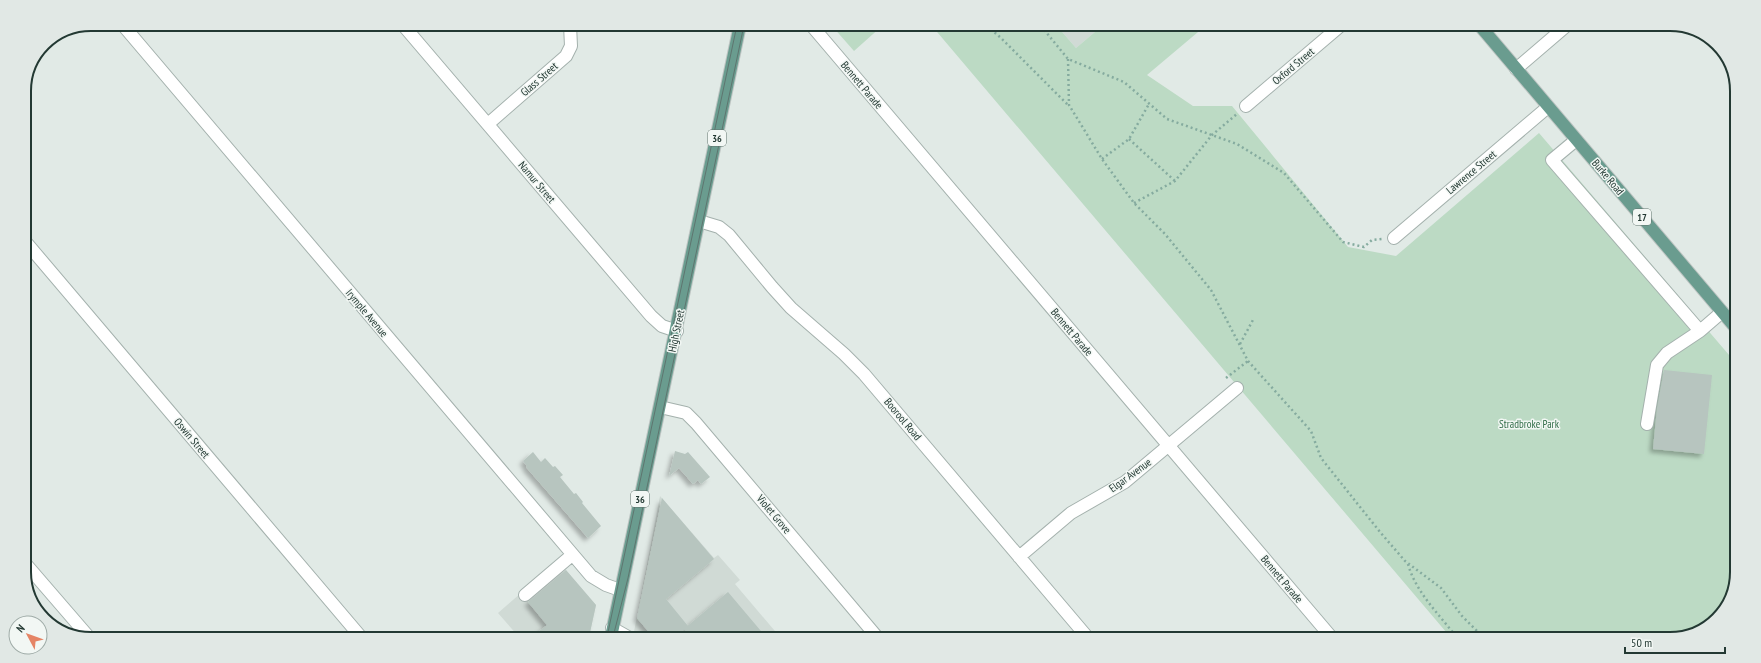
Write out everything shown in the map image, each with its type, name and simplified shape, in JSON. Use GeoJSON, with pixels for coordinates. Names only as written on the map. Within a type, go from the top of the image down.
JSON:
{"type":"FeatureCollection","features":[{"type":"Feature","properties":{"kind":"main road","name":"High Street"},"geometry":{"type":"LineString","coordinates":[[611,632],[677,331],[739,31]]}},
{"type":"Feature","properties":{"kind":"main road","name":"Burke Road"},"geometry":{"type":"LineString","coordinates":[[1484,31],[1730,321]]}},
{"type":"Feature","properties":{"kind":"street","name":"Irymple Avenue"},"geometry":{"type":"LineString","coordinates":[[128,31],[572,555],[591,576],[620,590]]}},
{"type":"Feature","properties":{"kind":"street","name":"Namur Street"},"geometry":{"type":"LineString","coordinates":[[408,31],[652,316],[662,326],[677,331]]}},
{"type":"Feature","properties":{"kind":"street","name":"Glass Street"},"geometry":{"type":"LineString","coordinates":[[488,124],[566,56],[571,46],[570,31]]}},
{"type":"Feature","properties":{"kind":"street","name":"Bennett Parade"},"geometry":{"type":"LineString","coordinates":[[816,31],[1327,632]]}},
{"type":"Feature","properties":{"kind":"street","name":"Oxford Street"},"geometry":{"type":"LineString","coordinates":[[1246,106],[1334,31]]}},
{"type":"Feature","properties":{"kind":"street"},"geometry":{"type":"LineString","coordinates":[[1516,69],[1560,31]]}},
{"type":"Feature","properties":{"kind":"street","name":"Lawrence Street"},"geometry":{"type":"LineString","coordinates":[[1394,238],[1548,107]]}},
{"type":"Feature","properties":{"kind":"street"},"geometry":{"type":"LineString","coordinates":[[1576,140],[1552,160],[1700,331]]}},
{"type":"Feature","properties":{"kind":"street","name":"Boorool Road"},"geometry":{"type":"LineString","coordinates":[[699,221],[719,227],[729,235],[791,308],[844,354],[864,374],[1083,632]]}},
{"type":"Feature","properties":{"kind":"street","name":"Oswin Street"},"geometry":{"type":"LineString","coordinates":[[31,248],[357,632]]}},
{"type":"Feature","properties":{"kind":"street"},"geometry":{"type":"LineString","coordinates":[[1647,424],[1657,365],[1668,353],[1700,331],[1722,312]]}},
{"type":"Feature","properties":{"kind":"street","name":"Elgar Avenue"},"geometry":{"type":"LineString","coordinates":[[1019,557],[1071,514],[1125,482],[1237,388]]}},
{"type":"Feature","properties":{"kind":"street","name":"Violet Grove"},"geometry":{"type":"LineString","coordinates":[[660,407],[686,413],[696,423],[873,632]]}},
{"type":"Feature","properties":{"kind":"street"},"geometry":{"type":"LineString","coordinates":[[525,596],[572,555]]}},
{"type":"Feature","properties":{"kind":"street"},"geometry":{"type":"LineString","coordinates":[[31,570],[84,631]]}},
{"type":"Feature","properties":{"kind":"path"},"geometry":{"type":"LineString","coordinates":[[993,31],[1069,106],[1102,159],[1134,203],[1165,234],[1211,290],[1248,361],[1311,431],[1322,458],[1380,532],[1408,563],[1441,588],[1462,616],[1478,632]]}},
{"type":"Feature","properties":{"kind":"path"},"geometry":{"type":"LineString","coordinates":[[1045,31],[1068,59],[1124,82],[1167,119],[1237,144],[1284,173],[1343,242],[1364,247],[1372,240],[1394,238]]}},
{"type":"Feature","properties":{"kind":"path"},"geometry":{"type":"LineString","coordinates":[[1068,59],[1069,106]]}},
{"type":"Feature","properties":{"kind":"path"},"geometry":{"type":"LineString","coordinates":[[1102,159],[1129,139],[1150,104]]}},
{"type":"Feature","properties":{"kind":"path"},"geometry":{"type":"LineString","coordinates":[[1134,203],[1175,181],[1212,135],[1246,106]]}},
{"type":"Feature","properties":{"kind":"path"},"geometry":{"type":"LineString","coordinates":[[1129,139],[1175,181]]}},
{"type":"Feature","properties":{"kind":"path"},"geometry":{"type":"LineString","coordinates":[[1240,344],[1254,318]]}},
{"type":"Feature","properties":{"kind":"path"},"geometry":{"type":"LineString","coordinates":[[1226,378],[1248,361]]}},
{"type":"Feature","properties":{"kind":"path"},"geometry":{"type":"LineString","coordinates":[[1408,563],[1412,578],[1453,632]]}},
{"type":"Feature","properties":{"kind":"shaded area"},"geometry":{"type":"Polygon","coordinates":[[[1061,31],[1096,31],[1076,48],[1061,31]]]}},
{"type":"Feature","properties":{"kind":"shaded area"},"geometry":{"type":"Polygon","coordinates":[[[660,496],[714,558],[718,555],[740,580],[735,584],[776,632],[634,632],[660,496]]]}},
{"type":"Feature","properties":{"kind":"shaded area"},"geometry":{"type":"Polygon","coordinates":[[[558,561],[596,605],[590,632],[515,632],[498,613],[558,561]]]}},
{"type":"Feature","properties":{"kind":"green space"},"geometry":{"type":"Polygon","coordinates":[[[836,31],[876,31],[854,51],[836,31]]]}},
{"type":"Feature","properties":{"kind":"green space","name":"Stradbroke Park"},"geometry":{"type":"Polygon","coordinates":[[[936,31],[1061,31],[1076,48],[1096,31],[1199,31],[1147,75],[1193,106],[1232,106],[1348,247],[1396,256],[1539,133],[1730,356],[1729,584],[1720,605],[1706,620],[1689,629],[1670,632],[1446,632],[936,31]]]}},
{"type":"Feature","properties":{"kind":"building"},"geometry":{"type":"Polygon","coordinates":[[[1664,370],[1712,375],[1704,454],[1653,449],[1657,408],[1664,370]]]}},
{"type":"Feature","properties":{"kind":"building"},"geometry":{"type":"Polygon","coordinates":[[[675,451],[685,454],[688,452],[710,477],[701,484],[698,480],[693,484],[679,468],[669,476],[675,451]]]}},
{"type":"Feature","properties":{"kind":"building"},"geometry":{"type":"Polygon","coordinates":[[[533,452],[541,462],[545,458],[553,467],[555,466],[563,475],[560,477],[574,494],[576,493],[583,502],[582,503],[601,526],[588,538],[526,467],[527,466],[523,461],[533,452]]]}},
{"type":"Feature","properties":{"kind":"building"},"geometry":{"type":"Polygon","coordinates":[[[662,498],[714,559],[666,599],[688,626],[681,632],[649,632],[637,618],[662,498]]]}},
{"type":"Feature","properties":{"kind":"building"},"geometry":{"type":"Polygon","coordinates":[[[566,570],[596,605],[590,632],[538,632],[547,625],[528,602],[566,570]]]}},
{"type":"Feature","properties":{"kind":"building"},"geometry":{"type":"Polygon","coordinates":[[[728,592],[762,632],[686,632],[684,629],[728,592]]]}},
{"type":"Feature","properties":{"kind":"tram line"},"geometry":{"type":"LineString","coordinates":[[608,632],[736,31]]}},
{"type":"Feature","properties":{"kind":"tram line"},"geometry":{"type":"LineString","coordinates":[[614,632],[628,578],[743,31]]}}]}
